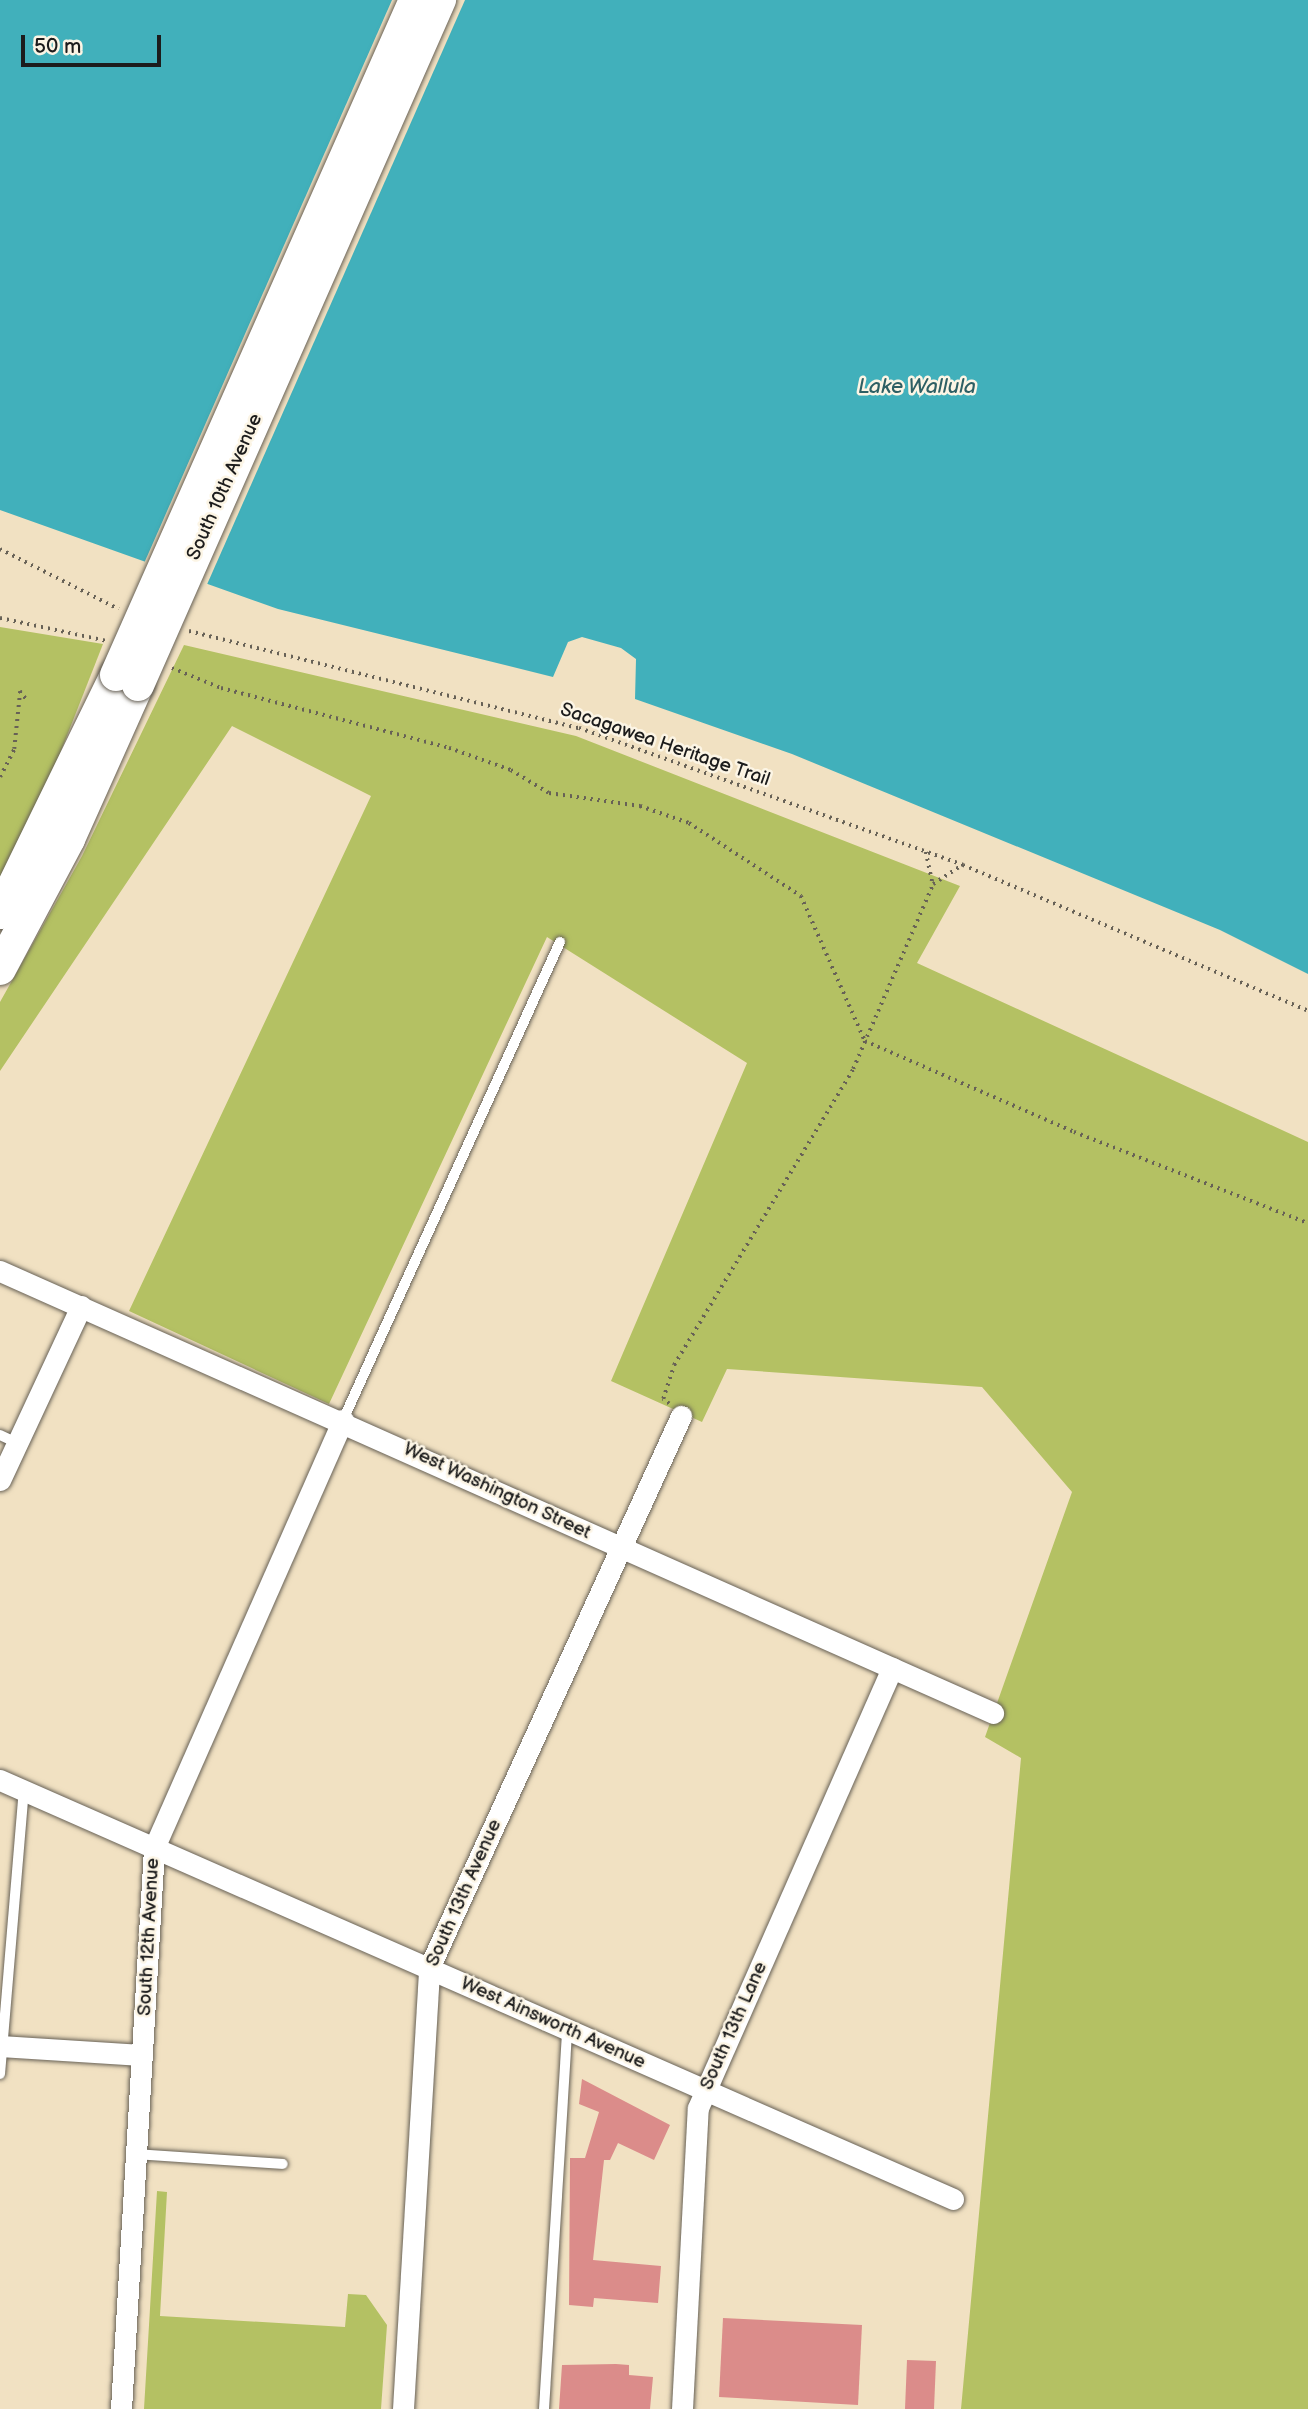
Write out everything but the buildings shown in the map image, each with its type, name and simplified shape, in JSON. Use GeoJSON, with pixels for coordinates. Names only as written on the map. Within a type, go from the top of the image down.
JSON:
{"type":"FeatureCollection","features":[{"type":"Feature","properties":{"kind":"main road","name":"South 10th Avenue"},"geometry":{"type":"LineString","coordinates":[[0,970],[60,859],[123,668],[415,0]]}},
{"type":"Feature","properties":{"kind":"main road","name":"South 10th Avenue"},"geometry":{"type":"LineString","coordinates":[[0,913],[123,668],[440,0]]}},
{"type":"Feature","properties":{"kind":"street","name":"West Washington Street"},"geometry":{"type":"LineString","coordinates":[[0,1271],[343,1420],[993,1713]]}},
{"type":"Feature","properties":{"kind":"street"},"geometry":{"type":"LineString","coordinates":[[0,1480],[9,1439],[81,1306]]}},
{"type":"Feature","properties":{"kind":"street","name":"South 13th Avenue"},"geometry":{"type":"LineString","coordinates":[[403,2409],[429,1968],[681,1416]]}},
{"type":"Feature","properties":{"kind":"street","name":"South 12th Avenue"},"geometry":{"type":"LineString","coordinates":[[121,2409],[154,1848],[343,1420]]}},
{"type":"Feature","properties":{"kind":"street","name":"South 13th Lane"},"geometry":{"type":"LineString","coordinates":[[682,2409],[698,2108],[892,1668]]}},
{"type":"Feature","properties":{"kind":"street","name":"West Ainsworth Avenue"},"geometry":{"type":"LineString","coordinates":[[0,1780],[953,2199]]}},
{"type":"Feature","properties":{"kind":"street"},"geometry":{"type":"LineString","coordinates":[[1,2047],[142,2055]]}},
{"type":"Feature","properties":{"kind":"lane"},"geometry":{"type":"LineString","coordinates":[[343,1420],[560,942]]}},
{"type":"Feature","properties":{"kind":"lane"},"geometry":{"type":"LineString","coordinates":[[0,2074],[24,1791]]}},
{"type":"Feature","properties":{"kind":"lane"},"geometry":{"type":"LineString","coordinates":[[544,2409],[567,2030]]}},
{"type":"Feature","properties":{"kind":"lane"},"geometry":{"type":"LineString","coordinates":[[136,2154],[283,2164]]}},
{"type":"Feature","properties":{"kind":"path"},"geometry":{"type":"LineString","coordinates":[[0,549],[126,612]]}},
{"type":"Feature","properties":{"kind":"path"},"geometry":{"type":"LineString","coordinates":[[0,618],[84,631],[123,668]]}},
{"type":"Feature","properties":{"kind":"path","name":"Sacagawea Heritage Trail"},"geometry":{"type":"LineString","coordinates":[[178,629],[579,728],[963,865],[1074,917],[1206,962],[1306,1009]]}},
{"type":"Feature","properties":{"kind":"path"},"geometry":{"type":"LineString","coordinates":[[161,663],[221,688],[461,752],[511,770],[549,793],[640,806],[689,823],[801,896],[865,1041],[1074,1132],[1308,1223]]}},
{"type":"Feature","properties":{"kind":"path"},"geometry":{"type":"LineString","coordinates":[[0,776],[14,749],[20,691],[26,699]]}},
{"type":"Feature","properties":{"kind":"path"},"geometry":{"type":"LineString","coordinates":[[926,852],[933,884]]}},
{"type":"Feature","properties":{"kind":"path"},"geometry":{"type":"LineString","coordinates":[[681,1416],[663,1399],[674,1366],[865,1041],[933,884],[963,865]]}},
{"type":"Feature","properties":{"kind":"green space"},"geometry":{"type":"Polygon","coordinates":[[[0,627],[103,644],[48,784],[0,879],[0,627]]]}},
{"type":"Feature","properties":{"kind":"green space"},"geometry":{"type":"Polygon","coordinates":[[[184,645],[576,736],[960,886],[917,963],[1308,1142],[1308,2409],[961,2409],[1021,1758],[985,1737],[1072,1492],[982,1387],[727,1369],[702,1422],[611,1381],[747,1063],[547,937],[329,1404],[129,1311],[371,796],[232,726],[0,1071],[0,1002],[82,856],[184,645]]]}},
{"type":"Feature","properties":{"kind":"green space"},"geometry":{"type":"Polygon","coordinates":[[[157,2191],[167,2192],[160,2316],[345,2327],[348,2294],[366,2295],[387,2325],[381,2409],[144,2409],[157,2191]]]}},
{"type":"Feature","properties":{"kind":"water","name":"Lake Wallula"},"geometry":{"type":"Polygon","coordinates":[[[0,0],[1308,0],[1308,974],[1220,930],[792,754],[635,699],[636,659],[621,648],[582,637],[568,642],[553,677],[278,609],[0,510],[0,0]]]}},
{"type":"Feature","properties":{"kind":"pier"},"geometry":{"type":"Polygon","coordinates":[[[392,0],[465,0],[205,589],[142,568],[392,0]]]}}]}
